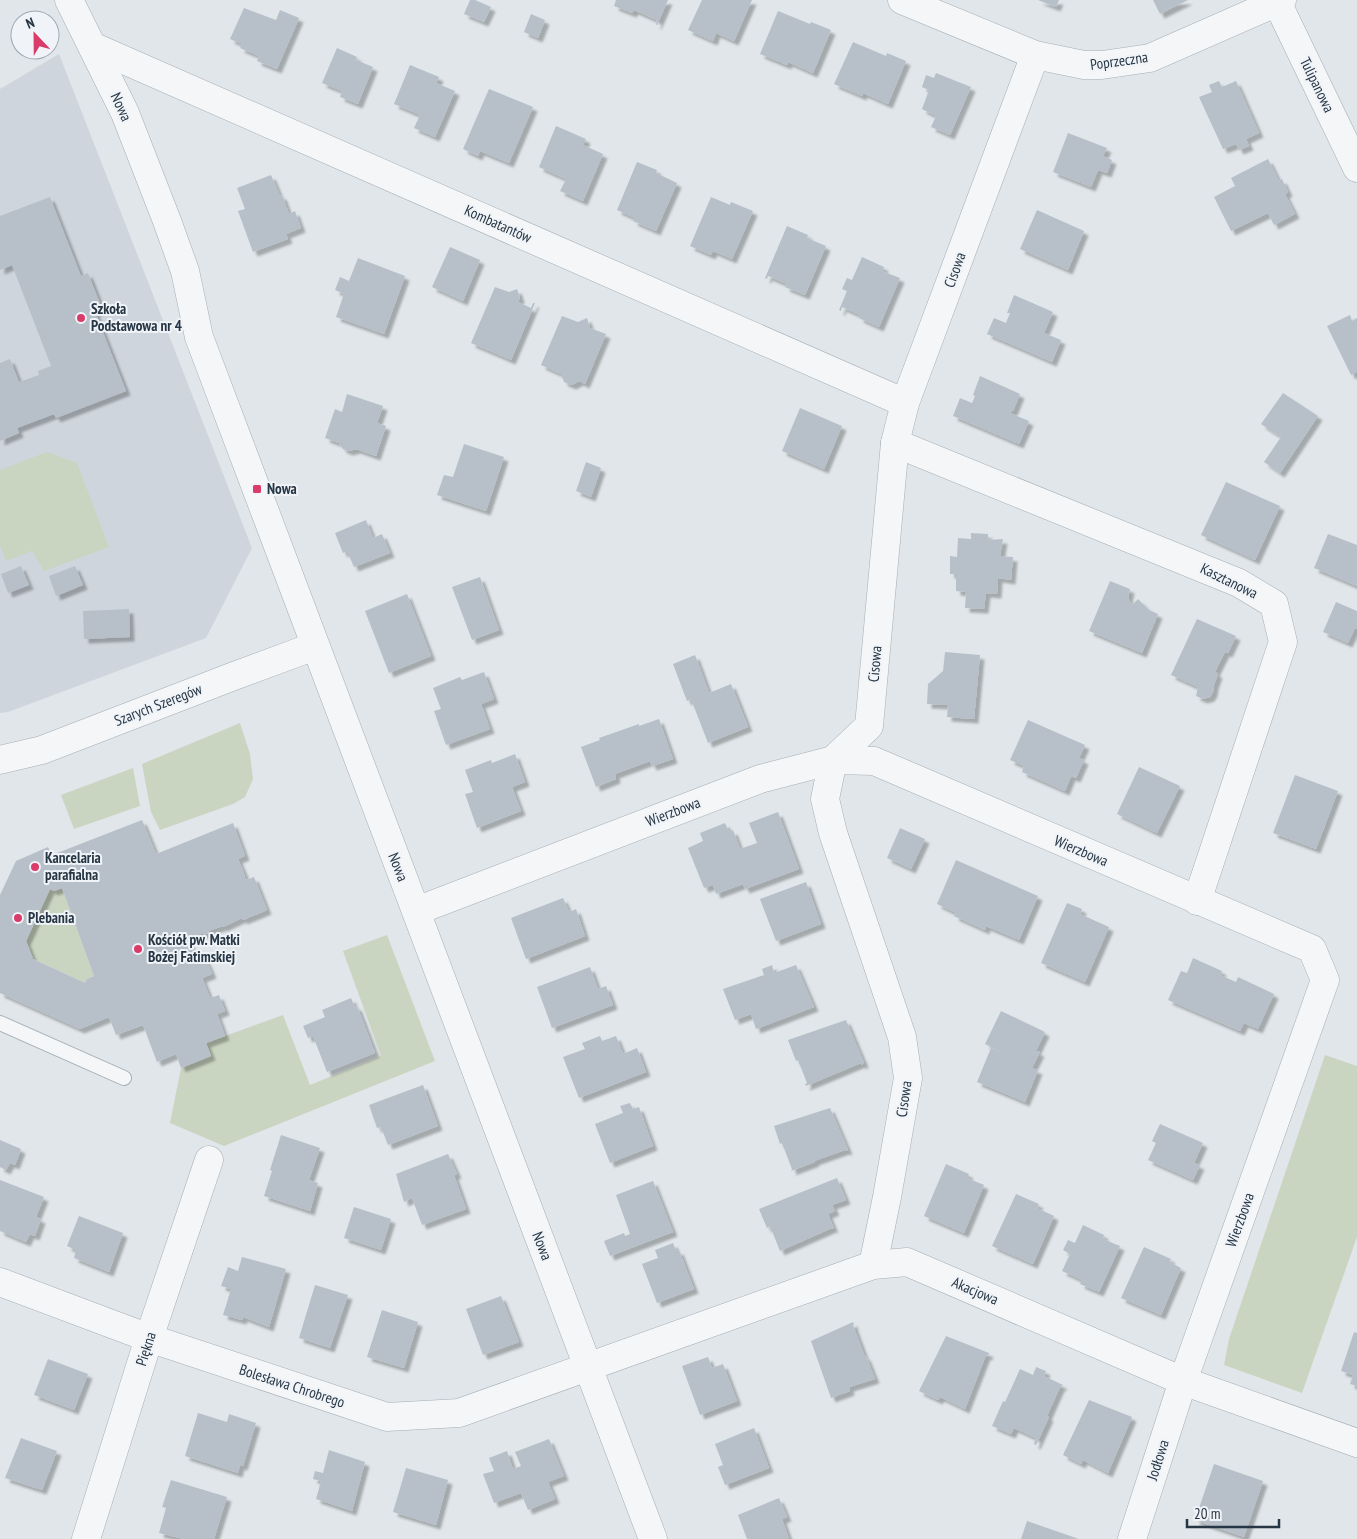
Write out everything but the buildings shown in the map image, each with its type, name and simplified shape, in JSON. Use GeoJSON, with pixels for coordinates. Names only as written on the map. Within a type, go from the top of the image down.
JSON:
{"type":"FeatureCollection","features":[{"type":"Feature","properties":{"kind":"street","name":"Nowa"},"geometry":{"type":"LineString","coordinates":[[69,0],[125,113],[167,221],[185,271],[199,337],[653,1539]]}},
{"type":"Feature","properties":{"kind":"street","name":"Poprzeczna"},"geometry":{"type":"LineString","coordinates":[[902,0],[1035,55],[1084,66],[1150,58],[1278,1]]}},
{"type":"Feature","properties":{"kind":"street","name":"Tulipanowa"},"geometry":{"type":"LineString","coordinates":[[1278,1],[1357,168]]}},
{"type":"Feature","properties":{"kind":"street","name":"Kombatantów"},"geometry":{"type":"LineString","coordinates":[[92,46],[905,403]]}},
{"type":"Feature","properties":{"kind":"street","name":"Cisowa"},"geometry":{"type":"LineString","coordinates":[[873,1265],[908,1078],[902,1037],[833,833],[825,799],[833,760],[869,726],[895,443],[905,403],[1035,55]]}},
{"type":"Feature","properties":{"kind":"street","name":"Kasztanowa"},"geometry":{"type":"LineString","coordinates":[[895,443],[1239,582],[1274,604],[1282,642],[1197,901]]}},
{"type":"Feature","properties":{"kind":"street","name":"Szarych Szeregów"},"geometry":{"type":"LineString","coordinates":[[0,760],[42,750],[315,646]]}},
{"type":"Feature","properties":{"kind":"street","name":"Wierzbowa"},"geometry":{"type":"LineString","coordinates":[[416,911],[760,779],[833,760],[874,761],[1312,949],[1325,980],[1183,1381]]}},
{"type":"Feature","properties":{"kind":"street","name":"Piękna"},"geometry":{"type":"LineString","coordinates":[[86,1539],[149,1338],[209,1160]]}},
{"type":"Feature","properties":{"kind":"street","name":"Akacjowa"},"geometry":{"type":"LineString","coordinates":[[588,1366],[873,1265],[907,1262],[1183,1381],[1357,1443]]}},
{"type":"Feature","properties":{"kind":"street","name":"Bolesława Chrobrego"},"geometry":{"type":"LineString","coordinates":[[0,1282],[149,1338],[387,1417],[459,1413],[588,1366]]}},
{"type":"Feature","properties":{"kind":"street","name":"Jodłowa"},"geometry":{"type":"LineString","coordinates":[[1132,1539],[1183,1381]]}},
{"type":"Feature","properties":{"kind":"lane"},"geometry":{"type":"LineString","coordinates":[[0,1023],[124,1078]]}},
{"type":"Feature","properties":{"kind":"shaded area","name":"Szkoła Podstawowa nr 4"},"geometry":{"type":"Polygon","coordinates":[[[60,57],[252,548],[206,638],[8,712],[0,713],[0,89],[49,60],[60,60],[60,57]]]}},
{"type":"Feature","properties":{"kind":"green space"},"geometry":{"type":"Polygon","coordinates":[[[47,452],[77,463],[109,547],[44,571],[32,551],[6,561],[0,545],[0,470],[47,452]]]}},
{"type":"Feature","properties":{"kind":"green space"},"geometry":{"type":"Polygon","coordinates":[[[240,723],[250,754],[253,779],[245,797],[233,804],[160,830],[151,812],[142,764],[240,723]]]}},
{"type":"Feature","properties":{"kind":"green space"},"geometry":{"type":"Polygon","coordinates":[[[133,768],[140,806],[74,829],[61,795],[133,768]]]}},
{"type":"Feature","properties":{"kind":"green space"},"geometry":{"type":"Polygon","coordinates":[[[62,888],[94,976],[87,979],[85,983],[33,959],[26,941],[50,889],[54,891],[62,888]]]}},
{"type":"Feature","properties":{"kind":"green space"},"geometry":{"type":"Polygon","coordinates":[[[387,935],[435,1061],[224,1146],[170,1123],[181,1068],[211,1056],[206,1043],[283,1015],[310,1085],[381,1056],[343,951],[387,935]]]}},
{"type":"Feature","properties":{"kind":"green space"},"geometry":{"type":"Polygon","coordinates":[[[1325,1055],[1357,1066],[1357,1237],[1302,1393],[1224,1365],[1229,1339],[1325,1055]]]}},
{"type":"Feature","properties":{"kind":"place","name":"Szkoła Podstawowa nr 4"},"geometry":{"type":"Point","coordinates":[81,318]}},
{"type":"Feature","properties":{"kind":"place","name":"Nowa"},"geometry":{"type":"Point","coordinates":[257,489]}},
{"type":"Feature","properties":{"kind":"place","name":"Kancelaria parafialna"},"geometry":{"type":"Point","coordinates":[35,867]}},
{"type":"Feature","properties":{"kind":"place","name":"Plebania"},"geometry":{"type":"Point","coordinates":[18,918]}},
{"type":"Feature","properties":{"kind":"place","name":"Kościół pw. Matki Bożej Fatimskiej"},"geometry":{"type":"Point","coordinates":[138,949]}}]}
